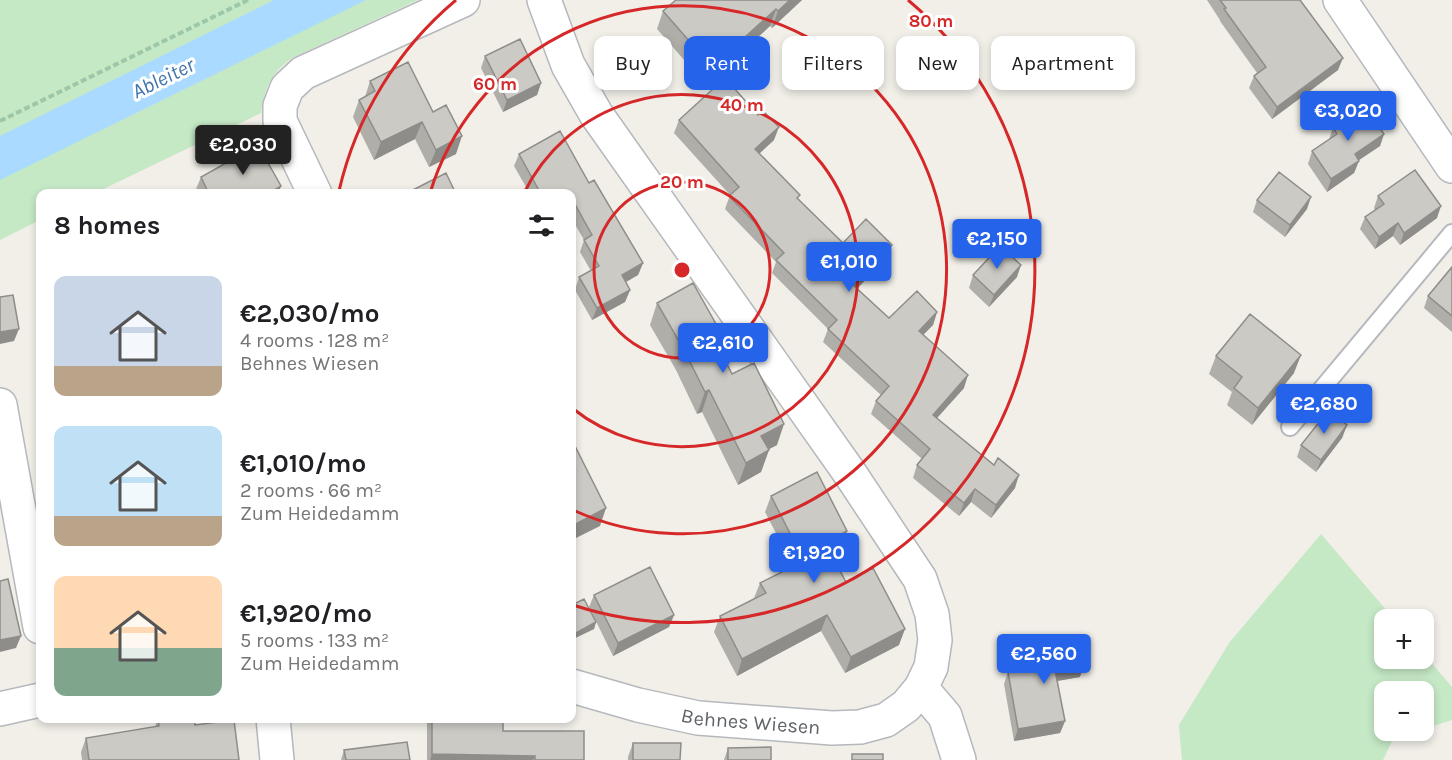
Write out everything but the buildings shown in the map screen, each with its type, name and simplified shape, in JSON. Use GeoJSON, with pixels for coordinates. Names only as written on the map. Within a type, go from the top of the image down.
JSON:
{"type":"FeatureCollection","features":[{"type":"Feature","properties":{"kind":"street"},"geometry":{"type":"LineString","coordinates":[[313,189],[280,121],[280,106],[287,88],[303,73],[463,0]]}},
{"type":"Feature","properties":{"kind":"street"},"geometry":{"type":"LineString","coordinates":[[544,0],[568,65],[596,114],[849,472],[920,579],[932,614],[935,640],[931,667],[921,688],[945,716],[959,760]]}},
{"type":"Feature","properties":{"kind":"street"},"geometry":{"type":"LineString","coordinates":[[1340,0],[1452,166]]}},
{"type":"Feature","properties":{"kind":"street"},"geometry":{"type":"LineString","coordinates":[[0,405],[36,605]]}},
{"type":"Feature","properties":{"kind":"street","name":"Behnes Wiesen"},"geometry":{"type":"LineString","coordinates":[[576,687],[638,705],[698,718],[831,728],[860,726],[886,720],[906,706],[921,688]]}},
{"type":"Feature","properties":{"kind":"street"},"geometry":{"type":"LineString","coordinates":[[0,709],[36,700]]}},
{"type":"Feature","properties":{"kind":"street"},"geometry":{"type":"LineString","coordinates":[[273,723],[277,760]]}},
{"type":"Feature","properties":{"kind":"lane"},"geometry":{"type":"LineString","coordinates":[[1290,427],[1452,234]]}},
{"type":"Feature","properties":{"kind":"path"},"geometry":{"type":"LineString","coordinates":[[0,121],[248,0]]}},
{"type":"Feature","properties":{"kind":"green space"},"geometry":{"type":"Polygon","coordinates":[[[0,0],[418,0],[292,58],[278,70],[270,82],[264,96],[261,113],[103,189],[36,189],[36,222],[0,240],[0,0]]]}},
{"type":"Feature","properties":{"kind":"green space"},"geometry":{"type":"Polygon","coordinates":[[[1321,534],[1385,609],[1374,609],[1374,669],[1434,669],[1434,666],[1452,687],[1452,720],[1434,726],[1434,681],[1374,681],[1374,741],[1392,741],[1383,760],[1182,760],[1179,725],[1229,643],[1321,534]]]}},
{"type":"Feature","properties":{"kind":"water","name":"Ableiter"},"geometry":{"type":"Polygon","coordinates":[[[274,0],[366,0],[0,180],[0,136],[274,0]]]}}]}
